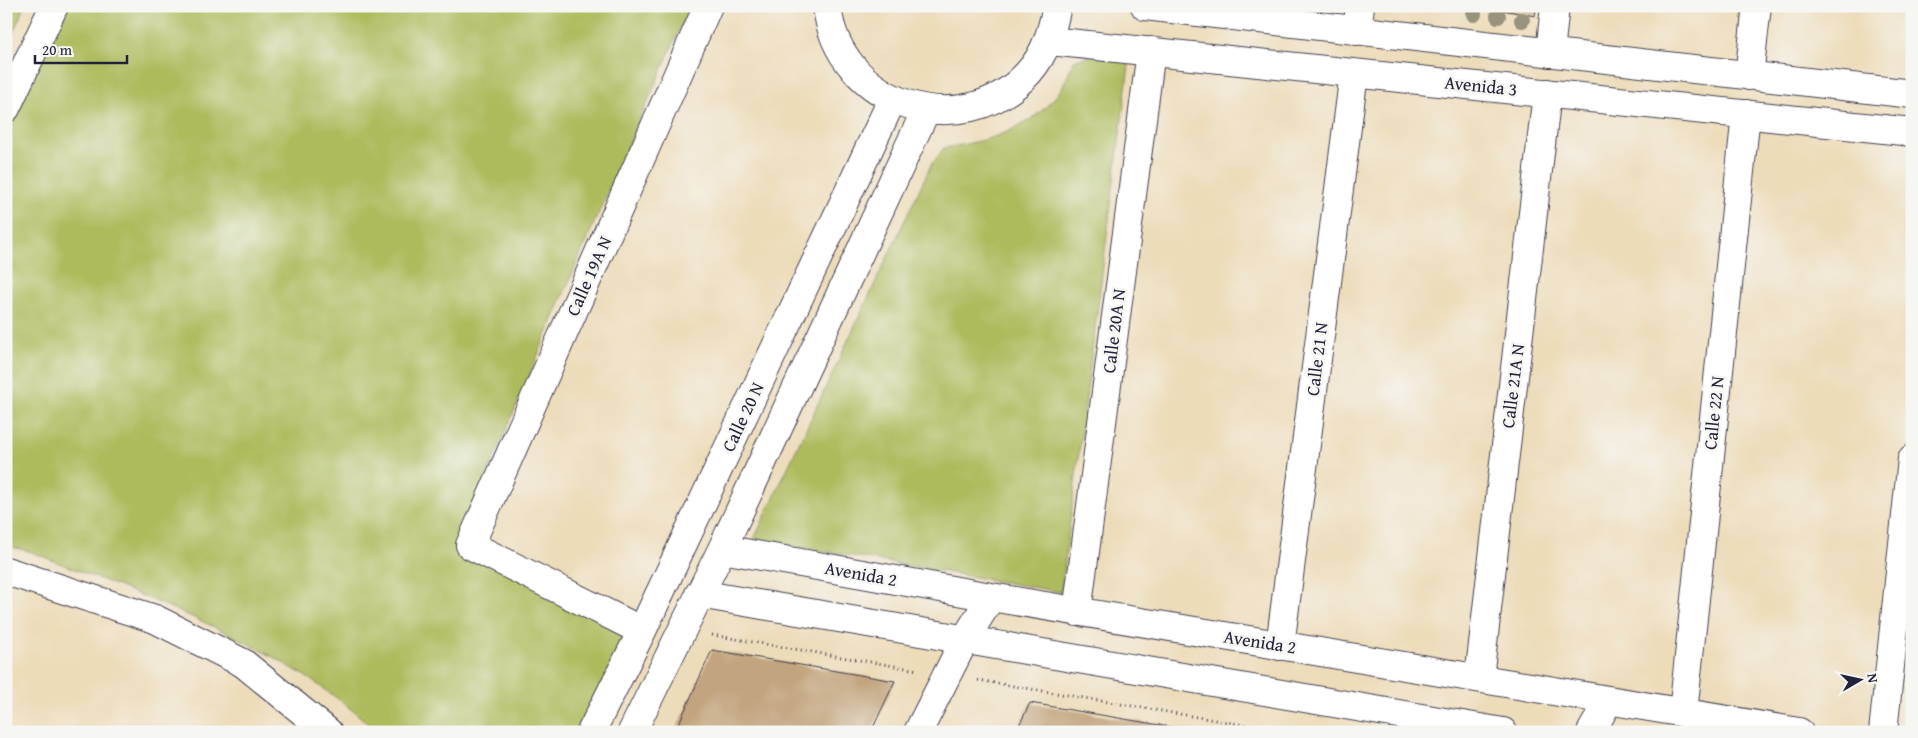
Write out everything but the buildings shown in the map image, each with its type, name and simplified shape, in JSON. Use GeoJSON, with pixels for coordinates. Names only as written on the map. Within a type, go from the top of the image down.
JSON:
{"type":"FeatureCollection","features":[{"type":"Feature","properties":{"kind":"street"},"geometry":{"type":"LineString","coordinates":[[6,108],[54,6]]}},
{"type":"Feature","properties":{"kind":"street","name":"Calle 19A N"},"geometry":{"type":"LineString","coordinates":[[642,631],[470,546],[708,6]]}},
{"type":"Feature","properties":{"kind":"street"},"geometry":{"type":"LineString","coordinates":[[827,6],[838,46],[861,77],[892,100],[926,110],[964,109],[1000,96],[1029,72],[1050,40],[1057,6]]}},
{"type":"Feature","properties":{"kind":"street"},"geometry":{"type":"LineString","coordinates":[[1550,53],[1555,6]]}},
{"type":"Feature","properties":{"kind":"street"},"geometry":{"type":"LineString","coordinates":[[1749,76],[1757,6]]}},
{"type":"Feature","properties":{"kind":"street"},"geometry":{"type":"LineString","coordinates":[[1153,7],[1359,18],[1550,53],[1912,94]]}},
{"type":"Feature","properties":{"kind":"street","name":"Avenida 3"},"geometry":{"type":"LineString","coordinates":[[1050,40],[1912,132]]}},
{"type":"Feature","properties":{"kind":"street","name":"Calle 20A N"},"geometry":{"type":"LineString","coordinates":[[1077,612],[1151,51]]}},
{"type":"Feature","properties":{"kind":"street","name":"Calle 21 N"},"geometry":{"type":"LineString","coordinates":[[1280,646],[1354,73]]}},
{"type":"Feature","properties":{"kind":"street","name":"Calle 21A N"},"geometry":{"type":"LineString","coordinates":[[1479,678],[1547,93]]}},
{"type":"Feature","properties":{"kind":"street","name":"Calle 20 N"},"geometry":{"type":"LineString","coordinates":[[591,732],[642,631],[892,100]]}},
{"type":"Feature","properties":{"kind":"street","name":"Calle 20 N"},"geometry":{"type":"LineString","coordinates":[[632,732],[722,549],[926,110]]}},
{"type":"Feature","properties":{"kind":"street","name":"Calle 22 N"},"geometry":{"type":"LineString","coordinates":[[1683,712],[1746,114]]}},
{"type":"Feature","properties":{"kind":"street"},"geometry":{"type":"LineString","coordinates":[[1883,732],[1912,459]]}},
{"type":"Feature","properties":{"kind":"street","name":"Avenida 2"},"geometry":{"type":"LineString","coordinates":[[722,549],[1077,612],[1799,732]]}},
{"type":"Feature","properties":{"kind":"street"},"geometry":{"type":"LineString","coordinates":[[6,571],[164,623],[243,663],[328,732]]}},
{"type":"Feature","properties":{"kind":"street"},"geometry":{"type":"LineString","coordinates":[[699,594],[1503,732]]}},
{"type":"Feature","properties":{"kind":"street"},"geometry":{"type":"LineString","coordinates":[[918,732],[964,641],[991,597]]}},
{"type":"Feature","properties":{"kind":"street"},"geometry":{"type":"LineString","coordinates":[[1591,732],[1609,700]]}},
{"type":"Feature","properties":{"kind":"path"},"geometry":{"type":"LineString","coordinates":[[709,635],[1286,732]]}},
{"type":"Feature","properties":{"kind":"green space"},"geometry":{"type":"Polygon","coordinates":[[[6,6],[25,6],[6,48],[6,6]]]}},
{"type":"Feature","properties":{"kind":"green space"},"geometry":{"type":"Polygon","coordinates":[[[65,6],[690,6],[587,239],[456,548],[630,633],[585,732],[377,732],[341,701],[301,673],[257,648],[212,626],[120,587],[29,551],[6,546],[6,137],[65,6]]]}},
{"type":"Feature","properties":{"kind":"green space"},"geometry":{"type":"Polygon","coordinates":[[[1100,54],[1130,57],[1061,592],[754,539],[931,165],[944,148],[977,142],[1022,125],[1048,105],[1059,92],[1066,81],[1074,60],[1100,54]]]}}]}
